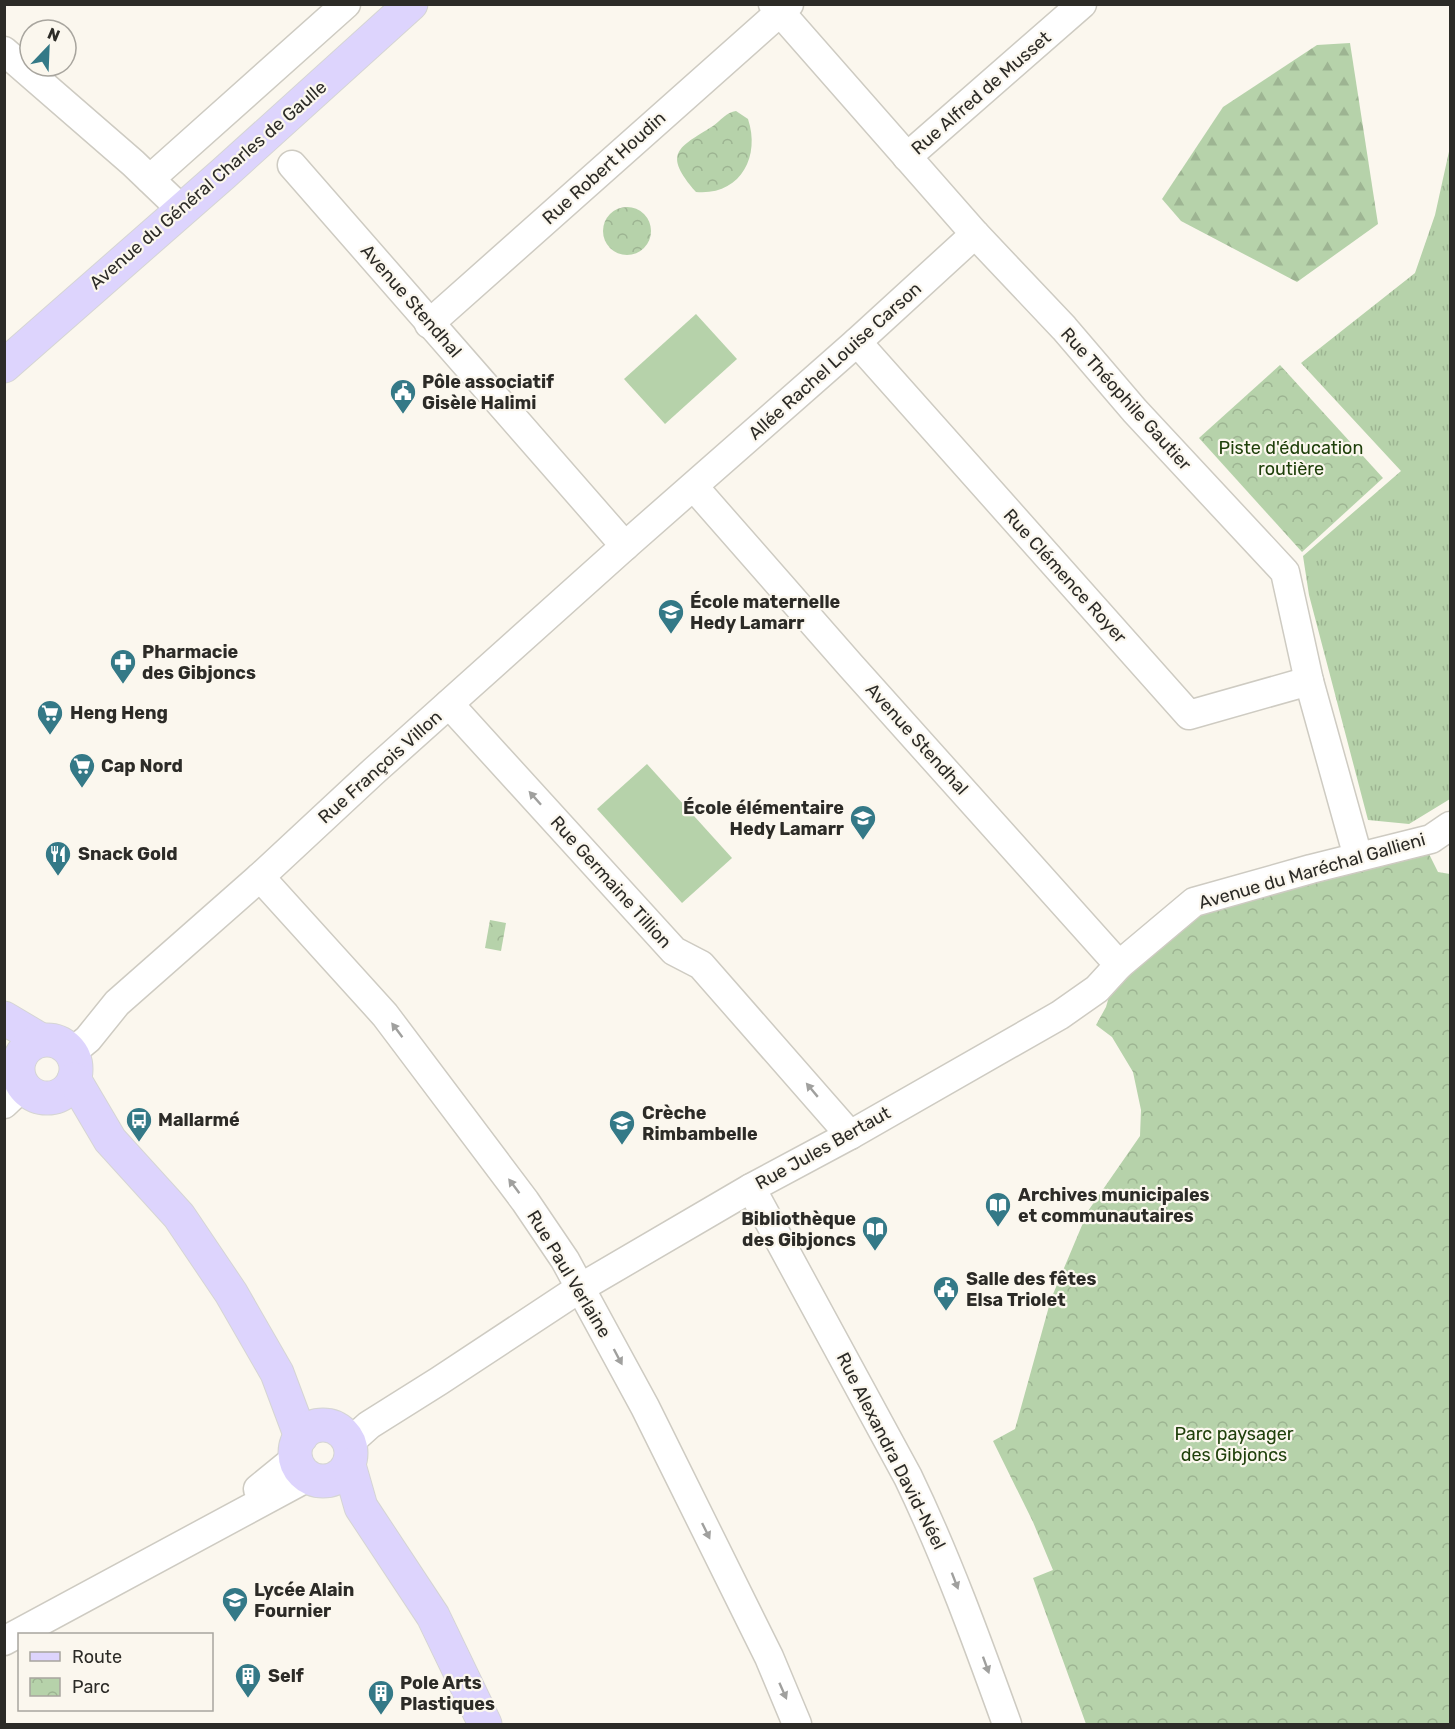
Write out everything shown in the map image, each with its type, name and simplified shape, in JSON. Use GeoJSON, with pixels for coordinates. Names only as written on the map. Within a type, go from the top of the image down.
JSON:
{"type":"FeatureCollection","features":[{"type":"Feature","properties":{"kind":"main road","name":"Avenue du Général Charles de Gaulle"},"geometry":{"type":"LineString","coordinates":[[4,342],[382,4]]}},
{"type":"Feature","properties":{"kind":"main road","name":"Avenue du Général Charles de Gaulle"},"geometry":{"type":"LineString","coordinates":[[4,366],[73,303],[166,195],[411,4]]}},
{"type":"Feature","properties":{"kind":"main road"},"geometry":{"type":"LineString","coordinates":[[4,1018],[41,1040],[58,1042],[73,1066],[110,1140]]}},
{"type":"Feature","properties":{"kind":"main road"},"geometry":{"type":"LineString","coordinates":[[20,1078],[25,1049],[41,1040]]}},
{"type":"Feature","properties":{"kind":"main road"},"geometry":{"type":"LineString","coordinates":[[20,1078],[64,1092],[73,1066]]}},
{"type":"Feature","properties":{"kind":"main road"},"geometry":{"type":"LineString","coordinates":[[20,1078],[110,1140],[179,1216],[231,1293],[277,1373],[330,1450],[361,1507],[433,1616],[485,1725]]}},
{"type":"Feature","properties":{"kind":"street"},"geometry":{"type":"LineString","coordinates":[[4,51],[166,195],[346,4]]}},
{"type":"Feature","properties":{"kind":"street","name":"Rue Alfred de Musset"},"geometry":{"type":"LineString","coordinates":[[907,157],[1082,4]]}},
{"type":"Feature","properties":{"kind":"street","name":"Rue Théophile Gautier"},"geometry":{"type":"LineString","coordinates":[[781,7],[975,234],[1064,328],[1135,411],[1285,572],[1309,681],[1358,857]]}},
{"type":"Feature","properties":{"kind":"street","name":"Rue Robert Houdin"},"geometry":{"type":"LineString","coordinates":[[429,324],[781,7]]}},
{"type":"Feature","properties":{"kind":"street","name":"Avenue Stendhal"},"geometry":{"type":"LineString","coordinates":[[292,165],[625,546]]}},
{"type":"Feature","properties":{"kind":"street","name":"Allée Rachel Louise Carson"},"geometry":{"type":"LineString","coordinates":[[694,487],[975,234]]}},
{"type":"Feature","properties":{"kind":"street","name":"Rue Clémence Royer"},"geometry":{"type":"LineString","coordinates":[[857,342],[1189,715],[1309,681]]}},
{"type":"Feature","properties":{"kind":"street","name":"Avenue Stendhal"},"geometry":{"type":"LineString","coordinates":[[694,487],[850,666],[1119,965]]}},
{"type":"Feature","properties":{"kind":"street","name":"Rue François Villon"},"geometry":{"type":"LineString","coordinates":[[73,1066],[88,1039],[117,1003],[260,877],[625,546],[694,487]]}},
{"type":"Feature","properties":{"kind":"street","name":"Rue Germaine Tillion"},"geometry":{"type":"LineString","coordinates":[[449,704],[674,951],[701,965],[724,989],[850,1135]]}},
{"type":"Feature","properties":{"kind":"street","name":"Avenue du Maréchal Gallieni"},"geometry":{"type":"LineString","coordinates":[[1119,965],[1194,902],[1431,839],[1450,826]]}},
{"type":"Feature","properties":{"kind":"street","name":"Rue Paul Verlaine"},"geometry":{"type":"LineString","coordinates":[[260,877],[385,1015],[525,1201],[565,1260],[645,1407],[768,1657],[797,1725]]}},
{"type":"Feature","properties":{"kind":"street","name":"Rue Jules Bertaut"},"geometry":{"type":"LineString","coordinates":[[19,1633],[204,1533],[580,1288],[751,1188],[850,1135],[1060,1015],[1096,989],[1119,965]]}},
{"type":"Feature","properties":{"kind":"street","name":"Rue Alexandra David-Néel"},"geometry":{"type":"LineString","coordinates":[[751,1188],[928,1518],[956,1583],[1007,1725]]}},
{"type":"Feature","properties":{"kind":"street","name":"Rue Jules Bertaut"},"geometry":{"type":"LineString","coordinates":[[4,1641],[18,1633]]}},
{"type":"Feature","properties":{"kind":"green space"},"geometry":{"type":"Polygon","coordinates":[[[1350,43],[1378,224],[1297,282],[1181,221],[1162,199],[1223,107],[1317,45],[1350,43]]]}},
{"type":"Feature","properties":{"kind":"green space"},"geometry":{"type":"Polygon","coordinates":[[[736,111],[748,119],[751,133],[749,160],[735,181],[724,188],[711,192],[696,192],[679,168],[677,160],[679,153],[683,146],[691,140],[736,111]]]}},
{"type":"Feature","properties":{"kind":"green space"},"geometry":{"type":"Polygon","coordinates":[[[1450,147],[1450,799],[1409,824],[1368,820],[1309,595],[1303,556],[1401,471],[1301,363],[1415,273],[1435,215],[1450,147]]]}},
{"type":"Feature","properties":{"kind":"green space"},"geometry":{"type":"Polygon","coordinates":[[[622,207],[632,207],[644,214],[651,226],[651,236],[644,248],[632,255],[622,255],[607,244],[603,236],[603,226],[614,211],[622,207]]]}},
{"type":"Feature","properties":{"kind":"green space"},"geometry":{"type":"Polygon","coordinates":[[[696,314],[737,359],[665,424],[624,379],[696,314]]]}},
{"type":"Feature","properties":{"kind":"green space","name":"Piste d'éducation routière"},"geometry":{"type":"Polygon","coordinates":[[[1280,365],[1383,478],[1302,552],[1199,438],[1280,365]]]}},
{"type":"Feature","properties":{"kind":"green space"},"geometry":{"type":"Polygon","coordinates":[[[647,764],[732,858],[682,903],[597,809],[647,764]]]}},
{"type":"Feature","properties":{"kind":"green space","name":"Parc paysager des Gibjoncs"},"geometry":{"type":"Polygon","coordinates":[[[1429,854],[1438,872],[1450,874],[1450,1724],[1086,1724],[1033,1578],[1053,1570],[1033,1522],[993,1441],[1015,1429],[1051,1299],[1088,1211],[1140,1136],[1141,1110],[1133,1072],[1112,1037],[1096,1025],[1106,1007],[1110,993],[1195,916],[1234,901],[1429,854]]]}},
{"type":"Feature","properties":{"kind":"green space"},"geometry":{"type":"Polygon","coordinates":[[[490,920],[506,923],[501,951],[485,948],[490,920]]]}},
{"type":"Feature","properties":{"kind":"place","name":"Pôle associatif Gisèle Halimi"},"geometry":{"type":"Point","coordinates":[403,415]}},
{"type":"Feature","properties":{"kind":"place","name":"École maternelle Hedy Lamarr"},"geometry":{"type":"Point","coordinates":[671,635]}},
{"type":"Feature","properties":{"kind":"place","name":"Pharmacie des Gibjoncs"},"geometry":{"type":"Point","coordinates":[123,685]}},
{"type":"Feature","properties":{"kind":"place","name":"Heng Heng"},"geometry":{"type":"Point","coordinates":[50,736]}},
{"type":"Feature","properties":{"kind":"place","name":"Cap Nord"},"geometry":{"type":"Point","coordinates":[82,789]}},
{"type":"Feature","properties":{"kind":"place","name":"École élémentaire Hedy Lamarr"},"geometry":{"type":"Point","coordinates":[863,841]}},
{"type":"Feature","properties":{"kind":"place","name":"Snack Gold"},"geometry":{"type":"Point","coordinates":[58,877]}},
{"type":"Feature","properties":{"kind":"place","name":"Mallarmé"},"geometry":{"type":"Point","coordinates":[139,1143]}},
{"type":"Feature","properties":{"kind":"place","name":"Crèche Rimbambelle"},"geometry":{"type":"Point","coordinates":[622,1146]}},
{"type":"Feature","properties":{"kind":"place","name":"Archives municipales et communautaires"},"geometry":{"type":"Point","coordinates":[998,1228]}},
{"type":"Feature","properties":{"kind":"place","name":"Bibliothèque des Gibjoncs"},"geometry":{"type":"Point","coordinates":[875,1252]}},
{"type":"Feature","properties":{"kind":"place","name":"Salle des fêtes Elsa Triolet"},"geometry":{"type":"Point","coordinates":[946,1312]}},
{"type":"Feature","properties":{"kind":"place","name":"Lycée Alain Fournier"},"geometry":{"type":"Point","coordinates":[235,1623]}},
{"type":"Feature","properties":{"kind":"place","name":"Self"},"geometry":{"type":"Point","coordinates":[248,1699]}},
{"type":"Feature","properties":{"kind":"place","name":"Pole Arts Plastiques"},"geometry":{"type":"Point","coordinates":[381,1716]}}]}
